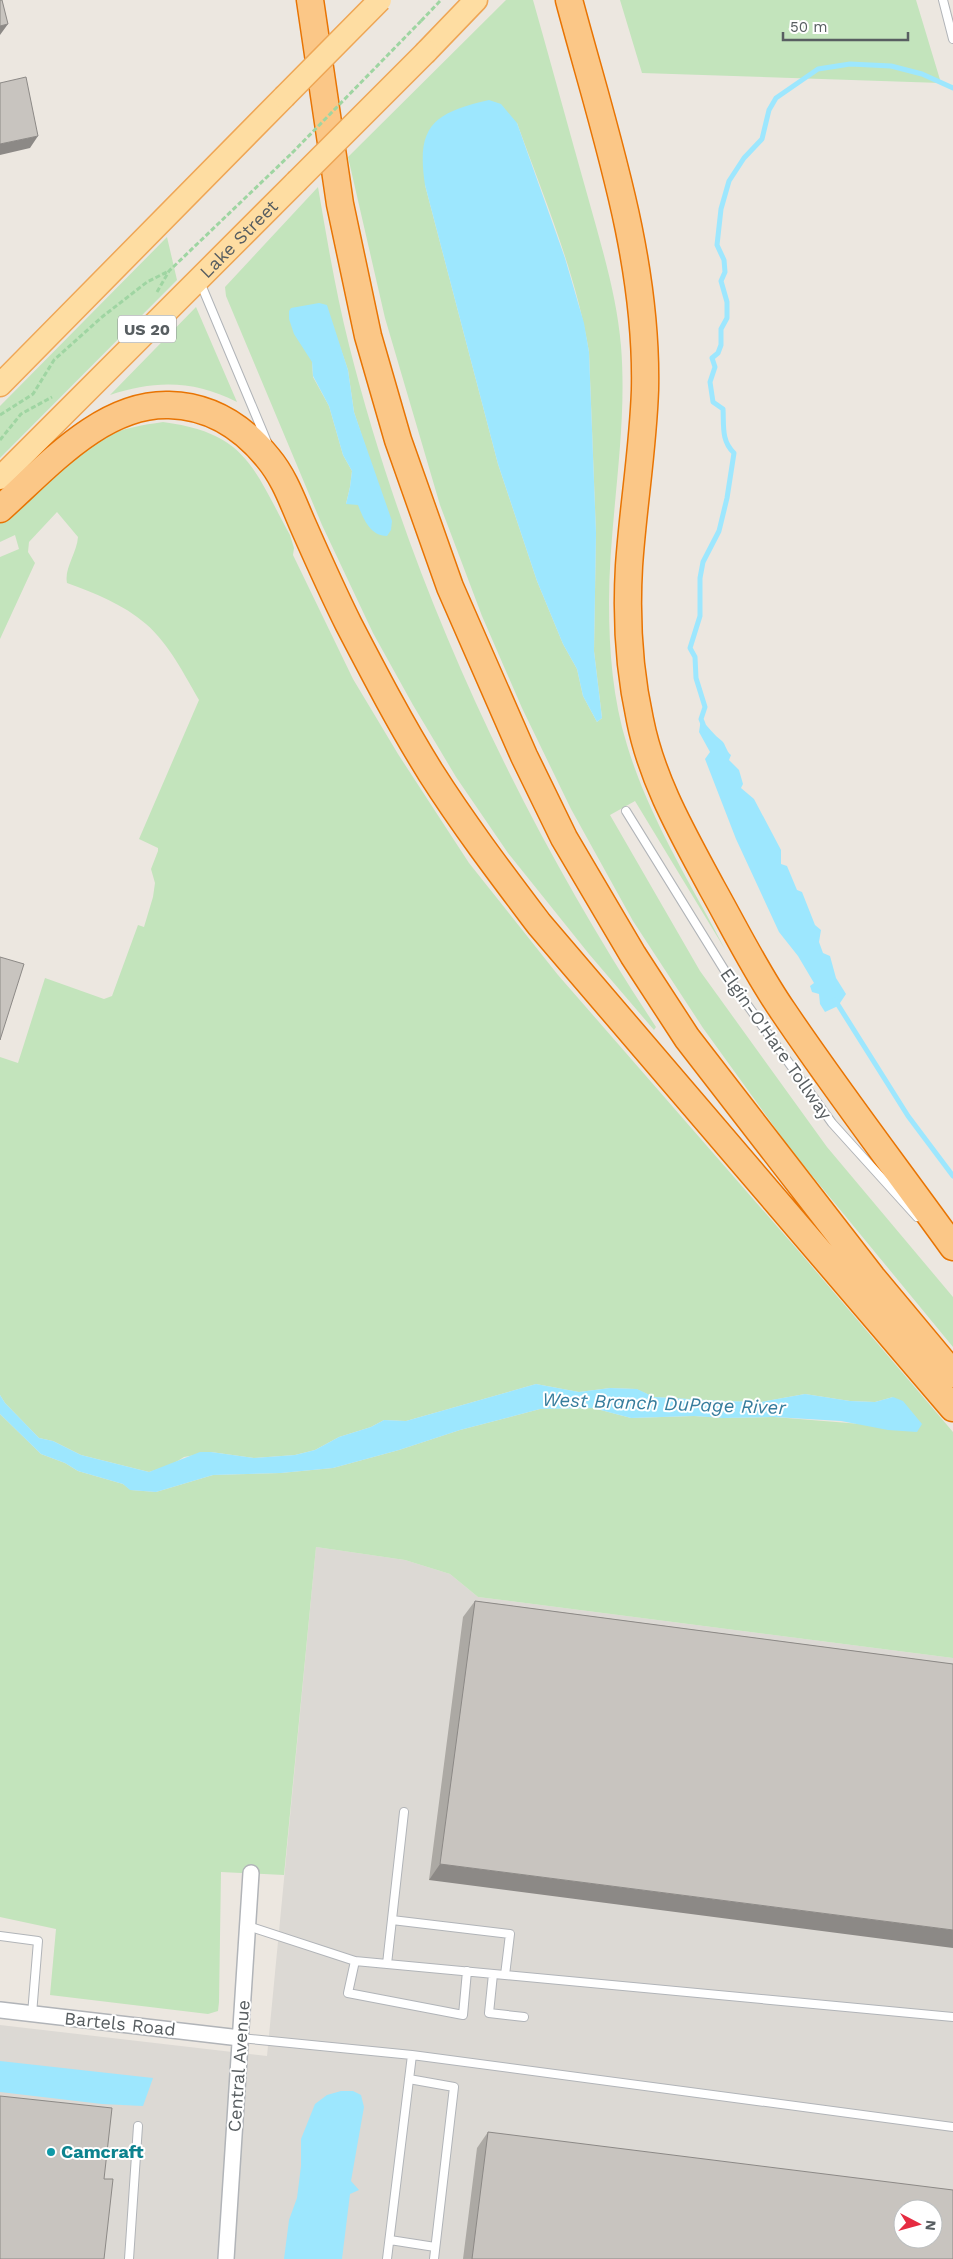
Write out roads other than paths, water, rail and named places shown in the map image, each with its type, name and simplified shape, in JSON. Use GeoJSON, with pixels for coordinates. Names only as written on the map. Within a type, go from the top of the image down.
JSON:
{"type":"FeatureCollection","features":[{"type":"Feature","properties":{"kind":"highway"},"geometry":{"type":"LineString","coordinates":[[310,0],[340,204],[368,336],[398,440],[450,586],[524,756],[564,838],[633,955],[687,1038],[872,1277],[953,1374]]}},
{"type":"Feature","properties":{"kind":"highway"},"geometry":{"type":"LineString","coordinates":[[569,0],[632,235],[643,308],[645,391],[629,566],[628,628],[632,674],[640,721],[650,761],[676,822],[745,948],[782,1009],[947,1245]]}},
{"type":"Feature","properties":{"kind":"highway"},"geometry":{"type":"LineString","coordinates":[[0,508],[82,436],[108,418],[136,408],[168,404],[194,408],[224,418],[251,438],[281,474],[333,594],[387,698],[431,773],[491,860],[539,924],[953,1408]]}},
{"type":"Feature","properties":{"kind":"main road"},"geometry":{"type":"LineString","coordinates":[[0,385],[380,0]]}},
{"type":"Feature","properties":{"kind":"main road","name":"Lake Street"},"geometry":{"type":"LineString","coordinates":[[0,478],[476,0]]}},
{"type":"Feature","properties":{"kind":"street","name":"Central Avenue"},"geometry":{"type":"LineString","coordinates":[[226,2259],[251,1873]]}},
{"type":"Feature","properties":{"kind":"street","name":"Bartels Road"},"geometry":{"type":"LineString","coordinates":[[0,2010],[240,2038]]}},
{"type":"Feature","properties":{"kind":"lane"},"geometry":{"type":"LineString","coordinates":[[943,0],[953,39]]}},
{"type":"Feature","properties":{"kind":"lane"},"geometry":{"type":"LineString","coordinates":[[198,278],[281,474]]}},
{"type":"Feature","properties":{"kind":"lane","name":"Elgin-O'Hare Tollway"},"geometry":{"type":"LineString","coordinates":[[626,811],[738,992],[760,1023],[832,1123],[921,1222]]}},
{"type":"Feature","properties":{"kind":"lane"},"geometry":{"type":"LineString","coordinates":[[947,1245],[953,1258]]}},
{"type":"Feature","properties":{"kind":"lane"},"geometry":{"type":"LineString","coordinates":[[388,1964],[404,1812]]}},
{"type":"Feature","properties":{"kind":"lane"},"geometry":{"type":"LineString","coordinates":[[392,1920],[510,1934],[505,1975]]}},
{"type":"Feature","properties":{"kind":"lane"},"geometry":{"type":"LineString","coordinates":[[248,1926],[355,1961],[953,2017]]}},
{"type":"Feature","properties":{"kind":"lane"},"geometry":{"type":"LineString","coordinates":[[0,1936],[38,1941],[32,2014]]}},
{"type":"Feature","properties":{"kind":"lane"},"geometry":{"type":"LineString","coordinates":[[355,1961],[348,1993],[463,2014],[467,1971]]}},
{"type":"Feature","properties":{"kind":"lane"},"geometry":{"type":"LineString","coordinates":[[493,1974],[489,2012],[524,2017]]}},
{"type":"Feature","properties":{"kind":"lane"},"geometry":{"type":"LineString","coordinates":[[240,2038],[412,2055],[953,2127]]}},
{"type":"Feature","properties":{"kind":"lane"},"geometry":{"type":"LineString","coordinates":[[388,2259],[412,2055]]}},
{"type":"Feature","properties":{"kind":"lane"},"geometry":{"type":"LineString","coordinates":[[409,2079],[454,2087],[434,2259]]}},
{"type":"Feature","properties":{"kind":"lane"},"geometry":{"type":"LineString","coordinates":[[129,2259],[138,2126]]}},
{"type":"Feature","properties":{"kind":"lane"},"geometry":{"type":"LineString","coordinates":[[390,2240],[435,2247]]}},
{"type":"Feature","properties":{"kind":"water"},"geometry":{"type":"Polygon","coordinates":[[[489,100],[501,104],[517,123],[565,258],[584,323],[589,352],[596,533],[594,651],[602,718],[597,722],[583,696],[577,669],[563,644],[537,581],[498,464],[425,185],[423,149],[433,125],[454,110],[489,100]]]}},
{"type":"Feature","properties":{"kind":"water"},"geometry":{"type":"Polygon","coordinates":[[[319,303],[327,305],[348,370],[354,412],[392,521],[391,530],[387,536],[372,530],[365,521],[358,505],[346,504],[352,471],[343,455],[329,406],[313,376],[312,362],[294,334],[289,319],[291,308],[319,303]]]}},
{"type":"Feature","properties":{"kind":"water"},"geometry":{"type":"Polygon","coordinates":[[[701,719],[723,743],[731,755],[729,760],[739,770],[743,784],[741,788],[754,799],[781,850],[781,864],[787,866],[797,890],[802,892],[815,925],[821,930],[819,942],[823,953],[830,956],[836,978],[846,994],[838,1006],[825,1012],[820,1004],[819,994],[812,992],[810,986],[814,983],[798,956],[779,932],[736,839],[705,759],[710,752],[699,732],[701,719]]]}},
{"type":"Feature","properties":{"kind":"water","name":"West Branch DuPage River"},"geometry":{"type":"Polygon","coordinates":[[[536,1384],[579,1392],[610,1388],[637,1389],[654,1397],[724,1401],[761,1402],[805,1394],[850,1401],[875,1402],[893,1397],[903,1401],[922,1424],[917,1432],[888,1430],[841,1421],[774,1417],[723,1418],[694,1416],[631,1418],[593,1408],[540,1409],[460,1430],[399,1450],[333,1468],[281,1473],[213,1475],[156,1492],[130,1490],[123,1484],[78,1471],[65,1463],[41,1454],[0,1414],[0,1395],[5,1403],[39,1438],[53,1441],[81,1455],[149,1472],[200,1452],[254,1458],[295,1455],[315,1450],[339,1437],[371,1427],[384,1420],[406,1421],[536,1384]]]}},
{"type":"Feature","properties":{"kind":"water"},"geometry":{"type":"Polygon","coordinates":[[[0,2061],[153,2078],[143,2106],[102,2104],[0,2092],[0,2061]]]}},
{"type":"Feature","properties":{"kind":"water"},"geometry":{"type":"Polygon","coordinates":[[[341,2091],[353,2091],[361,2095],[364,2107],[351,2181],[359,2190],[350,2194],[342,2259],[284,2259],[289,2220],[297,2198],[301,2166],[301,2139],[315,2104],[327,2095],[341,2091]]]}},
{"type":"Feature","properties":{"kind":"waterway"},"geometry":{"type":"LineString","coordinates":[[703,724],[701,719],[705,707],[696,678],[695,657],[690,648],[700,616],[700,578],[703,562],[719,531],[727,498],[734,453],[725,438],[723,409],[713,402],[710,382],[715,367],[712,358],[718,353],[721,345],[721,329],[727,318],[727,302],[721,281],[725,272],[724,260],[717,245],[721,209],[729,181],[744,158],[762,139],[769,110],[776,98],[818,69],[850,64],[891,66],[922,74],[953,88]]}},
{"type":"Feature","properties":{"kind":"waterway"},"geometry":{"type":"LineString","coordinates":[[835,1000],[908,1116],[953,1176]]}},
{"type":"Feature","properties":{"kind":"place","name":"Camcraft"},"geometry":{"type":"Point","coordinates":[51,2152]}}]}
